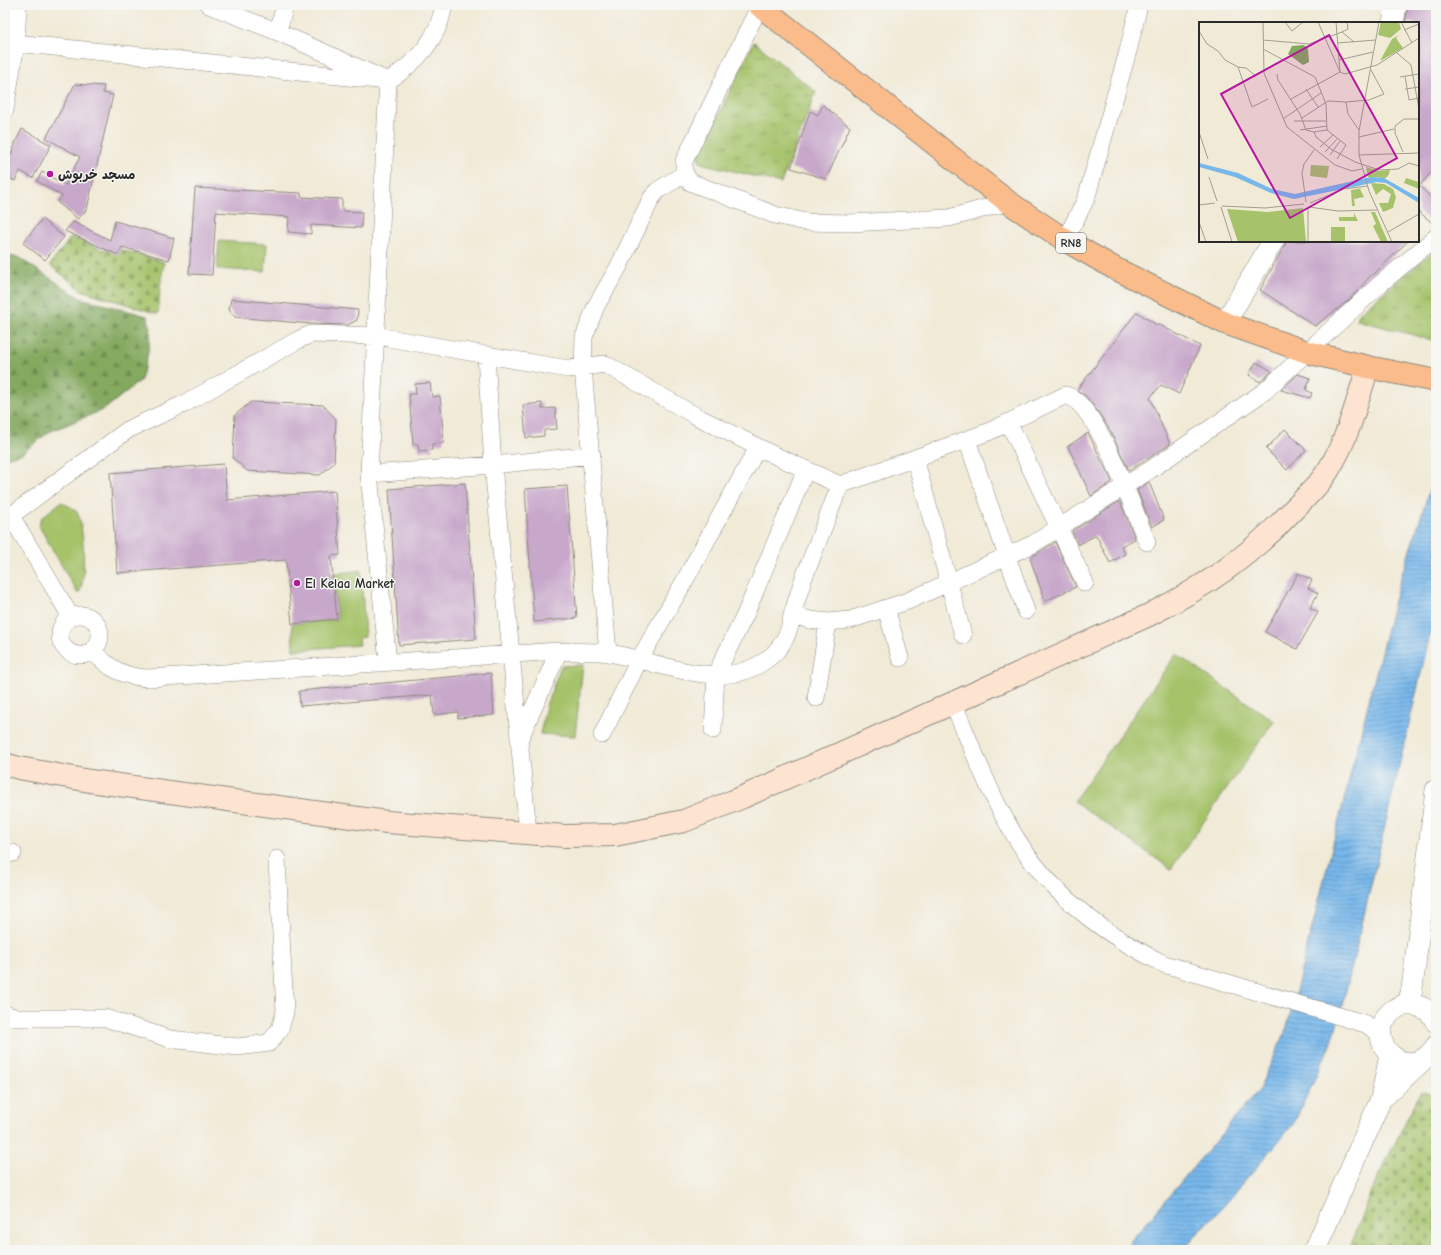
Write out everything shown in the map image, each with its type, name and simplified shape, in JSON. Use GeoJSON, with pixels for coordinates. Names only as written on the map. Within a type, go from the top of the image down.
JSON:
{"type":"FeatureCollection","features":[{"type":"Feature","properties":{"kind":"main road","name":"RN8"},"geometry":{"type":"LineString","coordinates":[[760,5],[1008,202],[1065,240],[1114,268],[1225,323],[1307,352],[1368,367],[1436,381]]}},
{"type":"Feature","properties":{"kind":"main road"},"geometry":{"type":"LineString","coordinates":[[5,764],[90,781],[387,822],[565,836],[615,835],[684,821],[743,798],[1149,615],[1194,592],[1235,564],[1275,530],[1329,470],[1342,445],[1351,422],[1368,367]]}},
{"type":"Feature","properties":{"kind":"street"},"geometry":{"type":"LineString","coordinates":[[5,110],[11,43],[18,5]]}},
{"type":"Feature","properties":{"kind":"street"},"geometry":{"type":"LineString","coordinates":[[209,5],[278,32],[388,81]]}},
{"type":"Feature","properties":{"kind":"street"},"geometry":{"type":"LineString","coordinates":[[278,32],[285,5]]}},
{"type":"Feature","properties":{"kind":"street"},"geometry":{"type":"LineString","coordinates":[[11,43],[388,81],[410,66],[425,50],[432,40],[444,5]]}},
{"type":"Feature","properties":{"kind":"street"},"geometry":{"type":"LineString","coordinates":[[760,5],[684,161],[684,174],[690,182],[775,215],[806,222],[849,223],[949,218],[1008,202]]}},
{"type":"Feature","properties":{"kind":"street"},"geometry":{"type":"LineString","coordinates":[[1065,240],[1086,199],[1128,51],[1139,5]]}},
{"type":"Feature","properties":{"kind":"street"},"geometry":{"type":"LineString","coordinates":[[1393,22],[1396,5]]}},
{"type":"Feature","properties":{"kind":"street"},"geometry":{"type":"LineString","coordinates":[[388,81],[377,336],[369,474],[388,662]]}},
{"type":"Feature","properties":{"kind":"street"},"geometry":{"type":"LineString","coordinates":[[608,653],[592,455],[583,368],[584,336],[596,306],[618,268],[651,198],[657,191],[684,174]]}},
{"type":"Feature","properties":{"kind":"street"},"geometry":{"type":"LineString","coordinates":[[792,615],[810,620],[828,622],[850,620],[908,602],[1033,544],[1124,486],[1265,391],[1379,285],[1436,236]]}},
{"type":"Feature","properties":{"kind":"street"},"geometry":{"type":"LineString","coordinates":[[1225,323],[1271,242]]}},
{"type":"Feature","properties":{"kind":"street"},"geometry":{"type":"LineString","coordinates":[[71,617],[8,518],[129,429],[184,404],[311,334],[377,336],[568,369],[606,364],[696,416],[840,485],[967,440],[1009,423],[1060,396],[1072,396],[1084,406],[1093,419],[1124,486],[1147,542]]}},
{"type":"Feature","properties":{"kind":"street"},"geometry":{"type":"LineString","coordinates":[[486,356],[493,465],[528,832]]}},
{"type":"Feature","properties":{"kind":"street"},"geometry":{"type":"LineString","coordinates":[[1009,423],[1085,583]]}},
{"type":"Feature","properties":{"kind":"street"},"geometry":{"type":"LineString","coordinates":[[967,440],[1026,611]]}},
{"type":"Feature","properties":{"kind":"street"},"geometry":{"type":"LineString","coordinates":[[602,735],[639,660],[758,447]]}},
{"type":"Feature","properties":{"kind":"street"},"geometry":{"type":"LineString","coordinates":[[369,474],[493,465],[592,455]]}},
{"type":"Feature","properties":{"kind":"street"},"geometry":{"type":"LineString","coordinates":[[915,458],[963,635]]}},
{"type":"Feature","properties":{"kind":"street"},"geometry":{"type":"LineString","coordinates":[[713,730],[716,674],[746,613],[806,469]]}},
{"type":"Feature","properties":{"kind":"street"},"geometry":{"type":"LineString","coordinates":[[92,650],[104,664],[113,670],[124,675],[149,678],[559,651],[608,653],[676,669],[716,674],[736,674],[763,663],[775,652],[791,629],[792,615],[803,580],[840,485]]}},
{"type":"Feature","properties":{"kind":"street"},"geometry":{"type":"LineString","coordinates":[[886,608],[900,658]]}},
{"type":"Feature","properties":{"kind":"street"},"geometry":{"type":"LineString","coordinates":[[82,615],[88,616],[98,626],[100,637],[98,643],[92,650],[79,654],[68,650],[64,645],[61,640],[62,628],[71,617],[82,615]]}},
{"type":"Feature","properties":{"kind":"street"},"geometry":{"type":"LineString","coordinates":[[816,698],[828,622]]}},
{"type":"Feature","properties":{"kind":"street"},"geometry":{"type":"LineString","coordinates":[[519,740],[559,651]]}},
{"type":"Feature","properties":{"kind":"street"},"geometry":{"type":"LineString","coordinates":[[953,703],[990,790],[1010,827],[1031,860],[1065,898],[1104,930],[1137,951],[1164,964],[1372,1025],[1383,1046],[1390,1055],[1406,1062],[1415,1062],[1430,1052]]}},
{"type":"Feature","properties":{"kind":"street"},"geometry":{"type":"LineString","coordinates":[[1408,1005],[1412,989],[1436,790]]}},
{"type":"Feature","properties":{"kind":"street"},"geometry":{"type":"LineString","coordinates":[[5,1014],[17,1018],[105,1018],[170,1039],[238,1047],[269,1043],[280,1029],[285,1012],[277,859]]}},
{"type":"Feature","properties":{"kind":"street"},"geometry":{"type":"LineString","coordinates":[[1372,1025],[1394,1009],[1408,1005],[1424,1008],[1430,1013],[1436,1022]]}},
{"type":"Feature","properties":{"kind":"street"},"geometry":{"type":"LineString","coordinates":[[1381,1099],[1430,1052]]}},
{"type":"Feature","properties":{"kind":"street"},"geometry":{"type":"LineString","coordinates":[[1315,1250],[1381,1099],[1390,1055]]}},
{"type":"Feature","properties":{"kind":"green space"},"geometry":{"type":"Polygon","coordinates":[[[754,42],[816,92],[781,183],[701,163],[698,157],[754,42]]]}},
{"type":"Feature","properties":{"kind":"green space"},"geometry":{"type":"Polygon","coordinates":[[[71,237],[103,250],[109,246],[164,262],[158,314],[81,290],[50,265],[71,237]]]}},
{"type":"Feature","properties":{"kind":"green space"},"geometry":{"type":"Polygon","coordinates":[[[219,241],[267,244],[265,272],[217,269],[219,241]]]}},
{"type":"Feature","properties":{"kind":"green space"},"geometry":{"type":"Polygon","coordinates":[[[1436,249],[1436,341],[1357,320],[1359,313],[1436,249]]]}},
{"type":"Feature","properties":{"kind":"green space"},"geometry":{"type":"Polygon","coordinates":[[[5,256],[18,257],[80,298],[147,316],[151,328],[148,353],[141,380],[105,409],[49,432],[21,454],[5,458],[5,256]]]}},
{"type":"Feature","properties":{"kind":"green space"},"geometry":{"type":"Polygon","coordinates":[[[61,502],[77,512],[81,528],[84,554],[83,580],[78,594],[39,526],[41,518],[61,502]]]}},
{"type":"Feature","properties":{"kind":"green space"},"geometry":{"type":"Polygon","coordinates":[[[361,570],[365,637],[359,638],[360,645],[293,650],[292,624],[337,619],[333,574],[361,570]]]}},
{"type":"Feature","properties":{"kind":"green space"},"geometry":{"type":"Polygon","coordinates":[[[1176,654],[1274,721],[1171,869],[1074,801],[1176,654]]]}},
{"type":"Feature","properties":{"kind":"green space"},"geometry":{"type":"Polygon","coordinates":[[[583,665],[575,736],[540,734],[546,706],[561,666],[583,665]]]}},
{"type":"Feature","properties":{"kind":"green space"},"geometry":{"type":"Polygon","coordinates":[[[1421,1091],[1436,1096],[1436,1250],[1349,1250],[1376,1181],[1421,1091]]]}},
{"type":"Feature","properties":{"kind":"water"},"geometry":{"type":"Polygon","coordinates":[[[1436,470],[1436,609],[1348,983],[1333,1039],[1294,1123],[1229,1200],[1182,1250],[1123,1250],[1258,1091],[1286,1031],[1396,593],[1436,470]]]}},
{"type":"Feature","properties":{"kind":"building"},"geometry":{"type":"Polygon","coordinates":[[[1408,5],[1436,5],[1436,167],[1419,186],[1419,22],[1405,22],[1408,5]]]}},
{"type":"Feature","properties":{"kind":"building"},"geometry":{"type":"Polygon","coordinates":[[[75,84],[104,86],[103,93],[113,95],[87,209],[78,219],[57,202],[62,196],[37,181],[42,172],[65,185],[80,157],[46,138],[75,84]]]}},
{"type":"Feature","properties":{"kind":"building"},"geometry":{"type":"Polygon","coordinates":[[[823,105],[850,127],[826,179],[791,168],[810,111],[818,115],[823,105]]]}},
{"type":"Feature","properties":{"kind":"building"},"geometry":{"type":"Polygon","coordinates":[[[22,129],[51,145],[33,178],[20,171],[15,181],[5,176],[5,172],[22,129]]]}},
{"type":"Feature","properties":{"kind":"building"},"geometry":{"type":"Polygon","coordinates":[[[1419,186],[1436,202],[1436,226],[1419,212],[1419,186]]]}},
{"type":"Feature","properties":{"kind":"building"},"geometry":{"type":"Polygon","coordinates":[[[195,188],[301,193],[301,197],[342,199],[342,211],[362,212],[361,228],[311,225],[311,234],[288,232],[289,217],[216,212],[212,275],[189,274],[195,188]]]}},
{"type":"Feature","properties":{"kind":"building"},"geometry":{"type":"Polygon","coordinates":[[[42,219],[64,237],[45,260],[23,243],[42,219]]]}},
{"type":"Feature","properties":{"kind":"building"},"geometry":{"type":"Polygon","coordinates":[[[115,221],[174,238],[169,260],[122,247],[118,255],[65,231],[73,222],[110,240],[115,221]]]}},
{"type":"Feature","properties":{"kind":"building"},"geometry":{"type":"Polygon","coordinates":[[[1286,242],[1407,242],[1373,275],[1372,274],[1349,300],[1315,326],[1260,290],[1286,242]]]}},
{"type":"Feature","properties":{"kind":"building"},"geometry":{"type":"Polygon","coordinates":[[[231,299],[358,310],[357,320],[348,325],[311,324],[235,317],[229,310],[231,299]]]}},
{"type":"Feature","properties":{"kind":"building"},"geometry":{"type":"Polygon","coordinates":[[[1137,312],[1158,326],[1158,324],[1200,346],[1179,394],[1161,385],[1150,398],[1170,444],[1129,471],[1111,432],[1086,396],[1077,390],[1137,312]]]}},
{"type":"Feature","properties":{"kind":"building"},"geometry":{"type":"Polygon","coordinates":[[[1256,362],[1272,371],[1260,382],[1249,375],[1256,362]]]}},
{"type":"Feature","properties":{"kind":"building"},"geometry":{"type":"Polygon","coordinates":[[[1298,374],[1310,378],[1306,390],[1312,393],[1310,398],[1281,390],[1298,374]]]}},
{"type":"Feature","properties":{"kind":"building"},"geometry":{"type":"Polygon","coordinates":[[[430,383],[432,397],[440,396],[444,443],[432,444],[432,450],[419,451],[418,444],[413,444],[409,394],[416,394],[415,384],[430,383]]]}},
{"type":"Feature","properties":{"kind":"building"},"geometry":{"type":"Polygon","coordinates":[[[251,402],[323,405],[336,419],[334,463],[320,475],[247,471],[233,458],[235,415],[251,402]]]}},
{"type":"Feature","properties":{"kind":"building"},"geometry":{"type":"Polygon","coordinates":[[[542,403],[542,409],[555,408],[557,429],[544,430],[544,436],[526,438],[523,405],[542,403]]]}},
{"type":"Feature","properties":{"kind":"building"},"geometry":{"type":"Polygon","coordinates":[[[1285,429],[1306,450],[1287,470],[1266,449],[1285,429]]]}},
{"type":"Feature","properties":{"kind":"building"},"geometry":{"type":"Polygon","coordinates":[[[1088,433],[1112,482],[1091,496],[1068,446],[1088,433]]]}},
{"type":"Feature","properties":{"kind":"building"},"geometry":{"type":"Polygon","coordinates":[[[224,464],[227,500],[335,491],[340,555],[331,556],[337,619],[292,624],[286,560],[117,573],[110,473],[224,464]]]}},
{"type":"Feature","properties":{"kind":"building"},"geometry":{"type":"Polygon","coordinates":[[[1149,482],[1164,520],[1152,527],[1137,490],[1149,482]]]}},
{"type":"Feature","properties":{"kind":"building"},"geometry":{"type":"Polygon","coordinates":[[[465,483],[476,639],[399,645],[389,489],[465,483]]]}},
{"type":"Feature","properties":{"kind":"building"},"geometry":{"type":"Polygon","coordinates":[[[567,486],[577,618],[534,622],[525,489],[567,486]]]}},
{"type":"Feature","properties":{"kind":"building"},"geometry":{"type":"Polygon","coordinates":[[[1120,501],[1135,539],[1121,546],[1125,554],[1110,563],[1096,535],[1078,545],[1072,531],[1120,501]]]}},
{"type":"Feature","properties":{"kind":"building"},"geometry":{"type":"Polygon","coordinates":[[[1055,542],[1076,587],[1045,601],[1030,558],[1055,542]]]}},
{"type":"Feature","properties":{"kind":"building"},"geometry":{"type":"Polygon","coordinates":[[[1298,573],[1312,580],[1308,588],[1318,593],[1310,608],[1318,612],[1297,649],[1265,632],[1298,573]]]}},
{"type":"Feature","properties":{"kind":"building"},"geometry":{"type":"Polygon","coordinates":[[[491,673],[494,715],[458,718],[458,712],[434,715],[432,695],[300,706],[299,691],[491,673]]]}},
{"type":"Feature","properties":{"kind":"place","name":"مسجد خربوش"},"geometry":{"type":"Point","coordinates":[50,174]}},
{"type":"Feature","properties":{"kind":"place","name":"El Kelaa Market"},"geometry":{"type":"Point","coordinates":[297,583]}}]}
